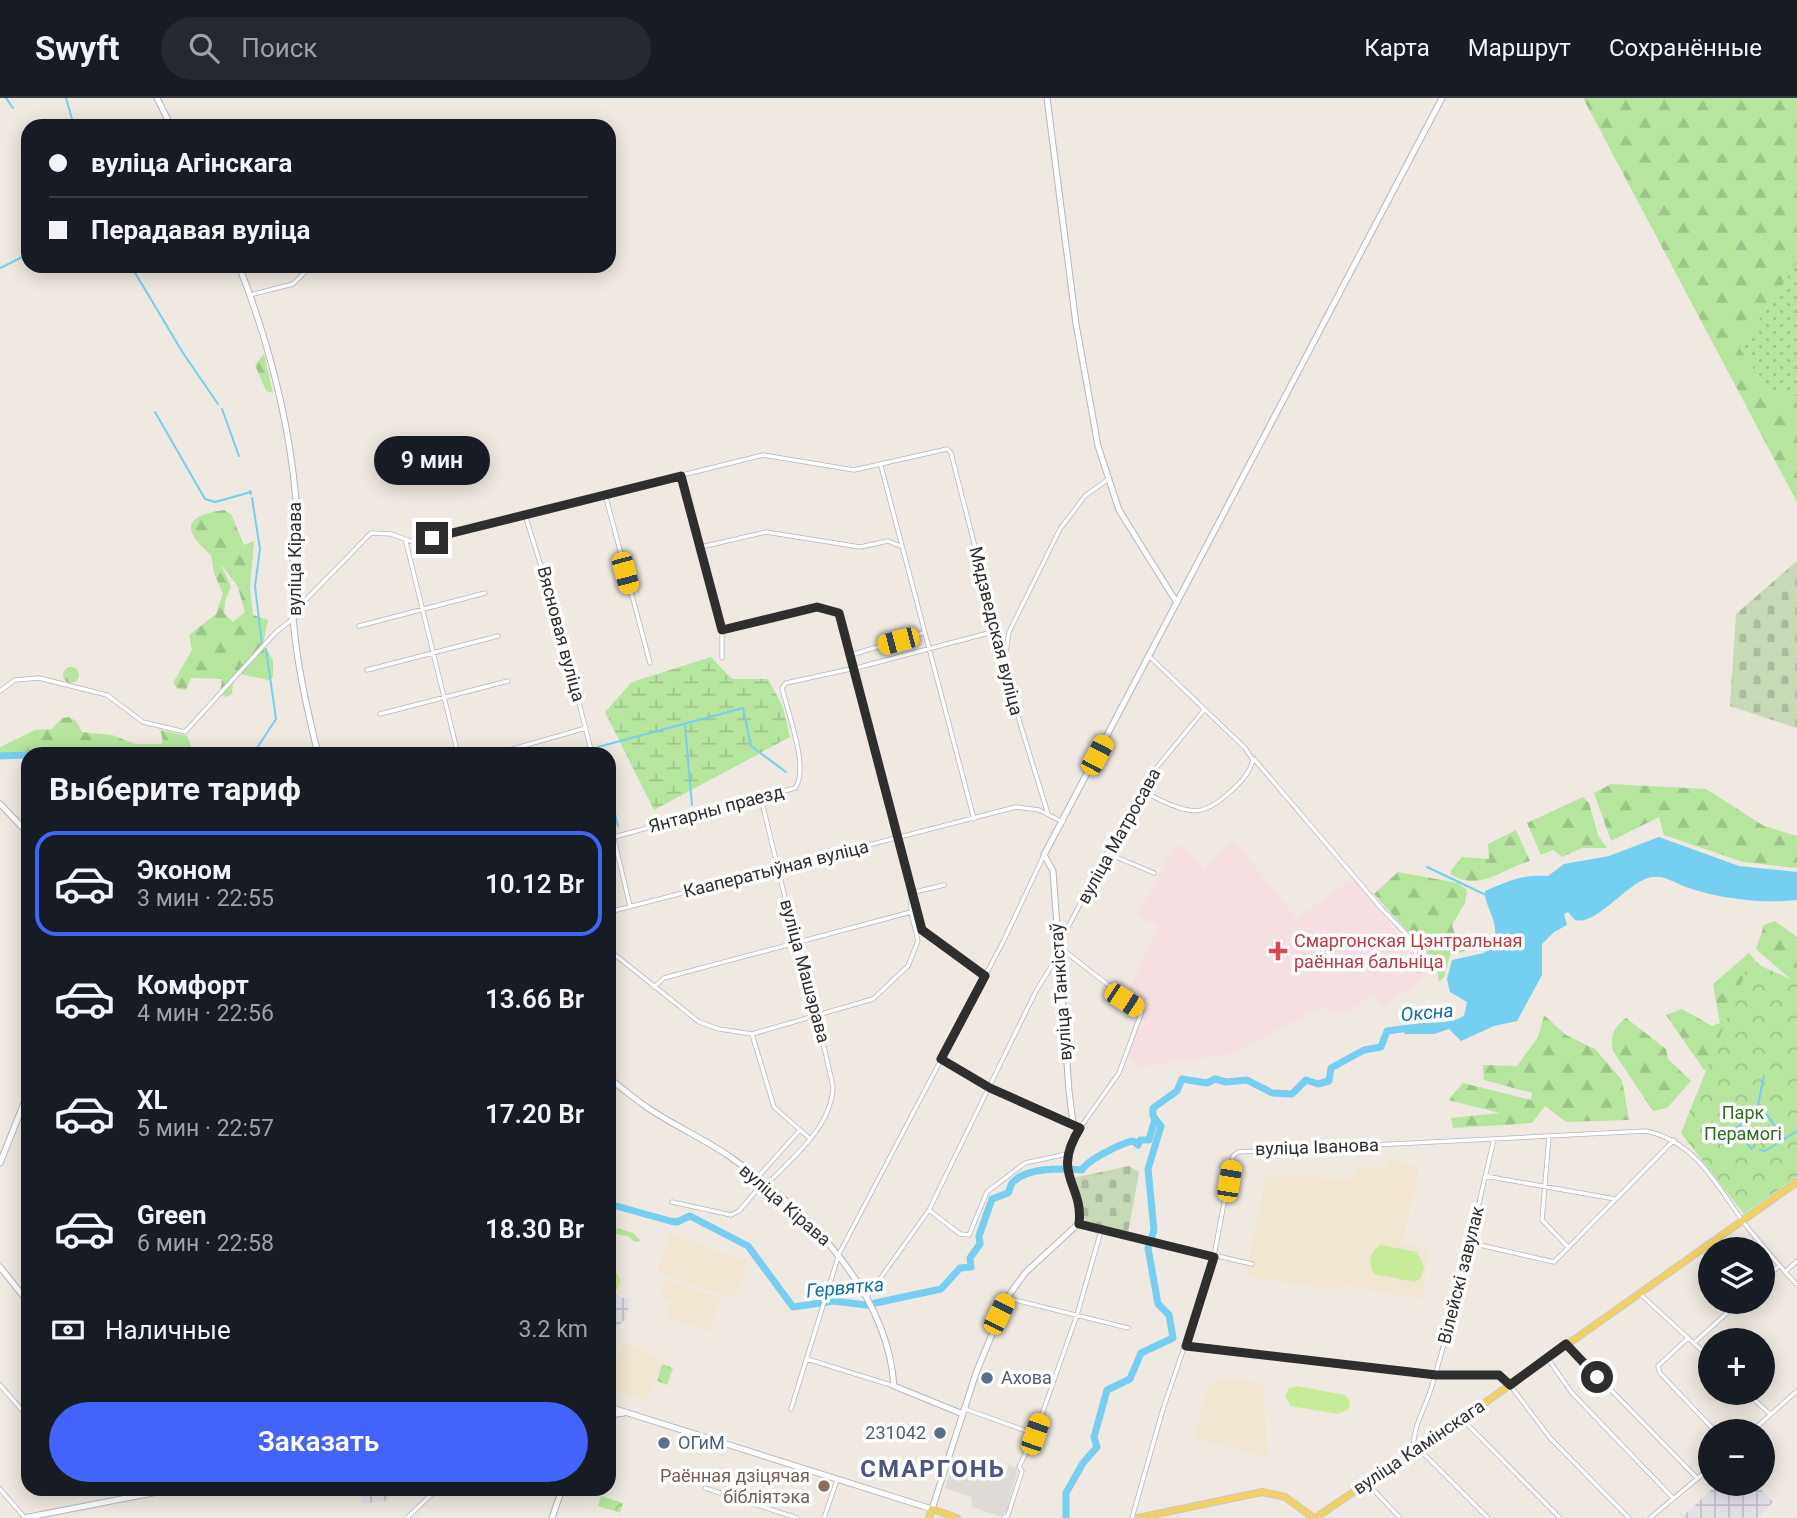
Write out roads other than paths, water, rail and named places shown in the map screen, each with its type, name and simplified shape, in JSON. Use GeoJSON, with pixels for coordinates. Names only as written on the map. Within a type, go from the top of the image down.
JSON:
{"type":"FeatureCollection","features":[{"type":"Feature","properties":{"kind":"main road","name":"вуліца Камінскага"},"geometry":{"type":"LineString","coordinates":[[1315,1518],[1462,1419],[1741,1219],[1797,1182]]}},
{"type":"Feature","properties":{"kind":"main road"},"geometry":{"type":"LineString","coordinates":[[1138,1518],[1262,1492],[1285,1497],[1315,1518]]}},
{"type":"Feature","properties":{"kind":"main road"},"geometry":{"type":"LineString","coordinates":[[929,1518],[932,1509],[957,1518]]}},
{"type":"Feature","properties":{"kind":"street"},"geometry":{"type":"LineString","coordinates":[[157,98],[168,119]]}},
{"type":"Feature","properties":{"kind":"street"},"geometry":{"type":"LineString","coordinates":[[1047,98],[1076,324],[1097,446],[1107,480],[1135,538],[1177,603]]}},
{"type":"Feature","properties":{"kind":"street"},"geometry":{"type":"LineString","coordinates":[[791,1409],[839,1254],[985,976],[1044,855],[1442,98]]}},
{"type":"Feature","properties":{"kind":"street","name":"вуліца Кірава"},"geometry":{"type":"LineString","coordinates":[[242,273],[261,324],[295,493],[294,615],[303,689],[316,747]]}},
{"type":"Feature","properties":{"kind":"street"},"geometry":{"type":"LineString","coordinates":[[250,295],[293,284],[304,273]]}},
{"type":"Feature","properties":{"kind":"street","name":"Мядзведская вуліца"},"geometry":{"type":"LineString","coordinates":[[881,465],[947,449],[951,453],[1004,662],[1048,814]]}},
{"type":"Feature","properties":{"kind":"street"},"geometry":{"type":"LineString","coordinates":[[0,691],[15,680],[39,678],[107,695],[143,722],[186,732],[366,535],[376,532],[391,534],[405,542],[768,454],[854,470],[881,465],[900,546],[974,820]]}},
{"type":"Feature","properties":{"kind":"street"},"geometry":{"type":"LineString","coordinates":[[681,476],[722,630],[722,658]]}},
{"type":"Feature","properties":{"kind":"street"},"geometry":{"type":"LineString","coordinates":[[1004,662],[1009,632],[1060,529],[1085,496],[1107,480]]}},
{"type":"Feature","properties":{"kind":"street"},"geometry":{"type":"LineString","coordinates":[[604,494],[650,663]]}},
{"type":"Feature","properties":{"kind":"street","name":"Вясновая вуліца"},"geometry":{"type":"LineString","coordinates":[[525,515],[558,621],[590,747]]}},
{"type":"Feature","properties":{"kind":"street"},"geometry":{"type":"LineString","coordinates":[[888,541],[896,530]]}},
{"type":"Feature","properties":{"kind":"street"},"geometry":{"type":"LineString","coordinates":[[701,547],[766,532],[860,547],[888,541],[900,546]]}},
{"type":"Feature","properties":{"kind":"street"},"geometry":{"type":"LineString","coordinates":[[405,542],[456,747]]}},
{"type":"Feature","properties":{"kind":"street"},"geometry":{"type":"LineString","coordinates":[[359,626],[485,593]]}},
{"type":"Feature","properties":{"kind":"street"},"geometry":{"type":"LineString","coordinates":[[722,630],[817,607],[839,613],[924,934],[985,976]]}},
{"type":"Feature","properties":{"kind":"street"},"geometry":{"type":"LineString","coordinates":[[855,668],[996,631]]}},
{"type":"Feature","properties":{"kind":"street"},"geometry":{"type":"LineString","coordinates":[[851,654],[923,633]]}},
{"type":"Feature","properties":{"kind":"street"},"geometry":{"type":"LineString","coordinates":[[368,670],[498,636]]}},
{"type":"Feature","properties":{"kind":"street"},"geometry":{"type":"LineString","coordinates":[[1150,657],[1252,760],[1413,941],[1419,971]]}},
{"type":"Feature","properties":{"kind":"street","name":"Янтарны праезд"},"geometry":{"type":"LineString","coordinates":[[616,837],[795,788],[799,783],[800,762],[783,685],[855,668]]}},
{"type":"Feature","properties":{"kind":"street"},"geometry":{"type":"LineString","coordinates":[[380,714],[508,681]]}},
{"type":"Feature","properties":{"kind":"street","name":"вуліца Матросава"},"geometry":{"type":"LineString","coordinates":[[867,1302],[929,1210],[1036,991],[1054,962],[1058,946],[1109,854],[1138,793],[1172,746],[1204,710]]}},
{"type":"Feature","properties":{"kind":"street"},"geometry":{"type":"LineString","coordinates":[[520,747],[586,728]]}},
{"type":"Feature","properties":{"kind":"street"},"geometry":{"type":"LineString","coordinates":[[1138,793],[1147,793],[1180,809],[1200,812],[1210,808],[1236,787],[1252,760]]}},
{"type":"Feature","properties":{"kind":"street","name":"вуліца Машэрава"},"geometry":{"type":"LineString","coordinates":[[672,1202],[731,1215],[739,1211],[827,1118],[832,1103],[832,1074],[800,943],[777,869],[761,798]]}},
{"type":"Feature","properties":{"kind":"street"},"geometry":{"type":"LineString","coordinates":[[0,804],[21,826]]}},
{"type":"Feature","properties":{"kind":"street","name":"Кааператыўная вуліца"},"geometry":{"type":"LineString","coordinates":[[616,910],[1022,807],[1048,814],[1063,822]]}},
{"type":"Feature","properties":{"kind":"street"},"geometry":{"type":"LineString","coordinates":[[616,850],[630,906]]}},
{"type":"Feature","properties":{"kind":"street"},"geometry":{"type":"LineString","coordinates":[[1109,854],[1154,873]]}},
{"type":"Feature","properties":{"kind":"street","name":"вуліца Танкістаў"},"geometry":{"type":"LineString","coordinates":[[1044,855],[1053,871],[1062,1028],[1073,1124]]}},
{"type":"Feature","properties":{"kind":"street"},"geometry":{"type":"LineString","coordinates":[[912,893],[944,885]]}},
{"type":"Feature","properties":{"kind":"street"},"geometry":{"type":"LineString","coordinates":[[912,893],[911,913],[917,946]]}},
{"type":"Feature","properties":{"kind":"street"},"geometry":{"type":"LineString","coordinates":[[654,987],[664,978],[911,913]]}},
{"type":"Feature","properties":{"kind":"street"},"geometry":{"type":"LineString","coordinates":[[911,913],[919,919]]}},
{"type":"Feature","properties":{"kind":"street"},"geometry":{"type":"LineString","coordinates":[[616,956],[705,1025],[752,1034],[879,995],[908,966],[924,934]]}},
{"type":"Feature","properties":{"kind":"street"},"geometry":{"type":"LineString","coordinates":[[616,1409],[932,1509],[963,1411],[1007,1298],[1025,1273],[1079,1224],[1080,1214],[1068,1179],[1067,1154],[1080,1128],[1119,1073],[1142,1011],[1058,946]]}},
{"type":"Feature","properties":{"kind":"street"},"geometry":{"type":"LineString","coordinates":[[752,1034],[769,1099],[776,1110],[808,1137]]}},
{"type":"Feature","properties":{"kind":"street"},"geometry":{"type":"LineString","coordinates":[[941,1059],[990,1087],[1080,1128]]}},
{"type":"Feature","properties":{"kind":"street","name":"вуліца Кірава"},"geometry":{"type":"LineString","coordinates":[[616,1083],[649,1109],[718,1149],[765,1184],[839,1254],[867,1302],[888,1352],[894,1386]]}},
{"type":"Feature","properties":{"kind":"street"},"geometry":{"type":"LineString","coordinates":[[0,1163],[21,1110]]}},
{"type":"Feature","properties":{"kind":"street"},"geometry":{"type":"LineString","coordinates":[[757,1178],[799,1130]]}},
{"type":"Feature","properties":{"kind":"street","name":"вуліца Іванова"},"geometry":{"type":"LineString","coordinates":[[1132,1518],[1163,1409],[1214,1257],[1233,1156],[1238,1152],[1646,1131],[1674,1140],[1703,1163],[1741,1219],[1797,1285]]}},
{"type":"Feature","properties":{"kind":"street"},"geometry":{"type":"LineString","coordinates":[[1549,1136],[1542,1220],[1567,1246]]}},
{"type":"Feature","properties":{"kind":"street","name":"Вілейскі завулак"},"geometry":{"type":"LineString","coordinates":[[1416,1449],[1413,1439],[1436,1375],[1471,1243],[1494,1139]]}},
{"type":"Feature","properties":{"kind":"street"},"geometry":{"type":"LineString","coordinates":[[1471,1243],[1552,1262],[1674,1140]]}},
{"type":"Feature","properties":{"kind":"street"},"geometry":{"type":"LineString","coordinates":[[929,1210],[960,1234],[969,1235],[988,1192],[1025,1163],[1067,1154]]}},
{"type":"Feature","properties":{"kind":"street"},"geometry":{"type":"LineString","coordinates":[[1485,1176],[1615,1199]]}},
{"type":"Feature","properties":{"kind":"street"},"geometry":{"type":"LineString","coordinates":[[1079,1224],[1252,1264]]}},
{"type":"Feature","properties":{"kind":"street"},"geometry":{"type":"LineString","coordinates":[[1004,1518],[1008,1515],[1022,1471],[1019,1467],[1035,1434],[1077,1315],[1101,1231]]}},
{"type":"Feature","properties":{"kind":"street"},"geometry":{"type":"LineString","coordinates":[[1785,1272],[1797,1261]]}},
{"type":"Feature","properties":{"kind":"street"},"geometry":{"type":"LineString","coordinates":[[1775,1270],[1779,1266]]}},
{"type":"Feature","properties":{"kind":"street"},"geometry":{"type":"LineString","coordinates":[[0,1267],[21,1293]]}},
{"type":"Feature","properties":{"kind":"street"},"geometry":{"type":"LineString","coordinates":[[0,1281],[6,1275]]}},
{"type":"Feature","properties":{"kind":"street"},"geometry":{"type":"LineString","coordinates":[[1639,1293],[1698,1347]]}},
{"type":"Feature","properties":{"kind":"street"},"geometry":{"type":"LineString","coordinates":[[1007,1298],[1128,1328]]}},
{"type":"Feature","properties":{"kind":"street"},"geometry":{"type":"LineString","coordinates":[[1694,1343],[1726,1314]]}},
{"type":"Feature","properties":{"kind":"street"},"geometry":{"type":"LineString","coordinates":[[1688,1338],[1658,1366],[1660,1373],[1704,1419]]}},
{"type":"Feature","properties":{"kind":"street"},"geometry":{"type":"LineString","coordinates":[[1566,1344],[1697,1478],[1650,1518]]}},
{"type":"Feature","properties":{"kind":"street"},"geometry":{"type":"LineString","coordinates":[[1186,1346],[1436,1375],[1499,1375],[1510,1385],[1550,1438],[1629,1518]]}},
{"type":"Feature","properties":{"kind":"street"},"geometry":{"type":"LineString","coordinates":[[807,1359],[1035,1434]]}},
{"type":"Feature","properties":{"kind":"street"},"geometry":{"type":"LineString","coordinates":[[1548,1359],[1572,1394],[1673,1497]]}},
{"type":"Feature","properties":{"kind":"street"},"geometry":{"type":"LineString","coordinates":[[0,1385],[21,1409]]}},
{"type":"Feature","properties":{"kind":"street"},"geometry":{"type":"LineString","coordinates":[[1766,1419],[1797,1391]]}},
{"type":"Feature","properties":{"kind":"street"},"geometry":{"type":"LineString","coordinates":[[1760,1405],[1770,1415]]}},
{"type":"Feature","properties":{"kind":"street"},"geometry":{"type":"LineString","coordinates":[[616,1414],[627,1413]]}},
{"type":"Feature","properties":{"kind":"street"},"geometry":{"type":"LineString","coordinates":[[1462,1419],[1560,1518]]}},
{"type":"Feature","properties":{"kind":"street"},"geometry":{"type":"LineString","coordinates":[[1416,1449],[1488,1518]]}},
{"type":"Feature","properties":{"kind":"street"},"geometry":{"type":"LineString","coordinates":[[824,1518],[838,1478]]}},
{"type":"Feature","properties":{"kind":"street"},"geometry":{"type":"LineString","coordinates":[[1367,1482],[1400,1518]]}},
{"type":"Feature","properties":{"kind":"street"},"geometry":{"type":"LineString","coordinates":[[0,1489],[24,1518],[139,1496]]}},
{"type":"Feature","properties":{"kind":"street"},"geometry":{"type":"LineString","coordinates":[[705,1489],[797,1518]]}},
{"type":"Feature","properties":{"kind":"street"},"geometry":{"type":"LineString","coordinates":[[407,1518],[430,1496]]}},
{"type":"Feature","properties":{"kind":"street"},"geometry":{"type":"LineString","coordinates":[[552,1518],[560,1496]]}},
{"type":"Feature","properties":{"kind":"water"},"geometry":{"type":"Polygon","coordinates":[[[1659,837],[1739,866],[1797,872],[1797,900],[1757,901],[1729,898],[1701,892],[1664,878],[1648,878],[1592,917],[1575,920],[1568,912],[1564,914],[1567,925],[1554,932],[1542,944],[1542,975],[1517,1021],[1494,1026],[1461,1041],[1449,1029],[1434,1034],[1405,1034],[1402,1027],[1450,1021],[1464,1016],[1467,1002],[1450,992],[1447,979],[1452,960],[1484,953],[1495,936],[1494,920],[1485,891],[1523,877],[1548,876],[1564,864],[1609,856],[1659,837]]]}},
{"type":"Feature","properties":{"kind":"waterway"},"geometry":{"type":"LineString","coordinates":[[6,98],[13,108]]}},
{"type":"Feature","properties":{"kind":"waterway"},"geometry":{"type":"LineString","coordinates":[[66,98],[72,119]]}},
{"type":"Feature","properties":{"kind":"waterway"},"geometry":{"type":"LineString","coordinates":[[0,268],[21,258]]}},
{"type":"Feature","properties":{"kind":"waterway"},"geometry":{"type":"LineString","coordinates":[[135,273],[183,353],[218,404]]}},
{"type":"Feature","properties":{"kind":"waterway"},"geometry":{"type":"LineString","coordinates":[[222,409],[239,456]]}},
{"type":"Feature","properties":{"kind":"waterway"},"geometry":{"type":"LineString","coordinates":[[155,412],[205,499],[215,502],[251,492]]}},
{"type":"Feature","properties":{"kind":"waterway"},"geometry":{"type":"LineString","coordinates":[[252,498],[260,549],[255,586],[262,644]]}},
{"type":"Feature","properties":{"kind":"waterway"},"geometry":{"type":"LineString","coordinates":[[258,747],[276,719],[266,649]]}},
{"type":"Feature","properties":{"kind":"waterway"},"geometry":{"type":"LineString","coordinates":[[598,747],[743,708],[751,746],[786,772]]}},
{"type":"Feature","properties":{"kind":"waterway"},"geometry":{"type":"LineString","coordinates":[[685,726],[692,805]]}},
{"type":"Feature","properties":{"kind":"waterway","name":"Гервятка"},"geometry":{"type":"LineString","coordinates":[[0,756],[21,755]]}},
{"type":"Feature","properties":{"kind":"waterway"},"geometry":{"type":"LineString","coordinates":[[616,818],[618,826]]}},
{"type":"Feature","properties":{"kind":"waterway"},"geometry":{"type":"LineString","coordinates":[[1427,867],[1486,895]]}},
{"type":"Feature","properties":{"kind":"waterway","name":"Оксна"},"geometry":{"type":"LineString","coordinates":[[1066,1518],[1066,1493],[1083,1463],[1097,1447],[1094,1437],[1107,1390],[1130,1379],[1141,1353],[1173,1338],[1169,1315],[1158,1304],[1148,1248],[1154,1230],[1148,1169],[1161,1126],[1153,1116],[1153,1108],[1177,1091],[1182,1079],[1207,1083],[1215,1079],[1226,1082],[1247,1080],[1272,1093],[1292,1094],[1306,1080],[1318,1084],[1329,1081],[1331,1068],[1364,1050],[1381,1047],[1387,1031],[1409,1028]]}},
{"type":"Feature","properties":{"kind":"waterway"},"geometry":{"type":"LineString","coordinates":[[1752,1149],[1734,1129],[1756,1115],[1764,1076]]}},
{"type":"Feature","properties":{"kind":"waterway"},"geometry":{"type":"LineString","coordinates":[[1767,1115],[1785,1139]]}},
{"type":"Feature","properties":{"kind":"waterway","name":"Гервятка"},"geometry":{"type":"LineString","coordinates":[[616,1206],[677,1222],[690,1216],[748,1246],[793,1307],[834,1301],[866,1305],[941,1289],[960,1268],[971,1267],[970,1258],[980,1244],[979,1236],[992,1199],[1008,1193],[1012,1183],[1018,1178],[1035,1171],[1082,1170],[1097,1157],[1121,1145],[1133,1141],[1138,1145],[1140,1140],[1149,1140],[1155,1119]]}},
{"type":"Feature","properties":{"kind":"waterway"},"geometry":{"type":"LineString","coordinates":[[1760,1150],[1765,1151],[1797,1131]]}},
{"type":"Feature","properties":{"kind":"place","name":"Смаргонская Цэнтральная раённая бальніца"},"geometry":{"type":"Point","coordinates":[1278,951]}},
{"type":"Feature","properties":{"kind":"place","name":"Ахова"},"geometry":{"type":"Point","coordinates":[987,1378]}},
{"type":"Feature","properties":{"kind":"place","name":"231042"},"geometry":{"type":"Point","coordinates":[940,1433]}},
{"type":"Feature","properties":{"kind":"place","name":"ОГиМ"},"geometry":{"type":"Point","coordinates":[664,1443]}},
{"type":"Feature","properties":{"kind":"place","name":"Раённая дзіцячая бібліятэка"},"geometry":{"type":"Point","coordinates":[824,1486]}},
{"type":"Feature","properties":{"kind":"district","name":"СМАРГОНЬ"},"geometry":{"type":"Point","coordinates":[933,1469]}},
{"type":"Feature","properties":{"kind":"park label","name":"Парк Перамогі"},"geometry":{"type":"Point","coordinates":[1743,1123]}}]}
